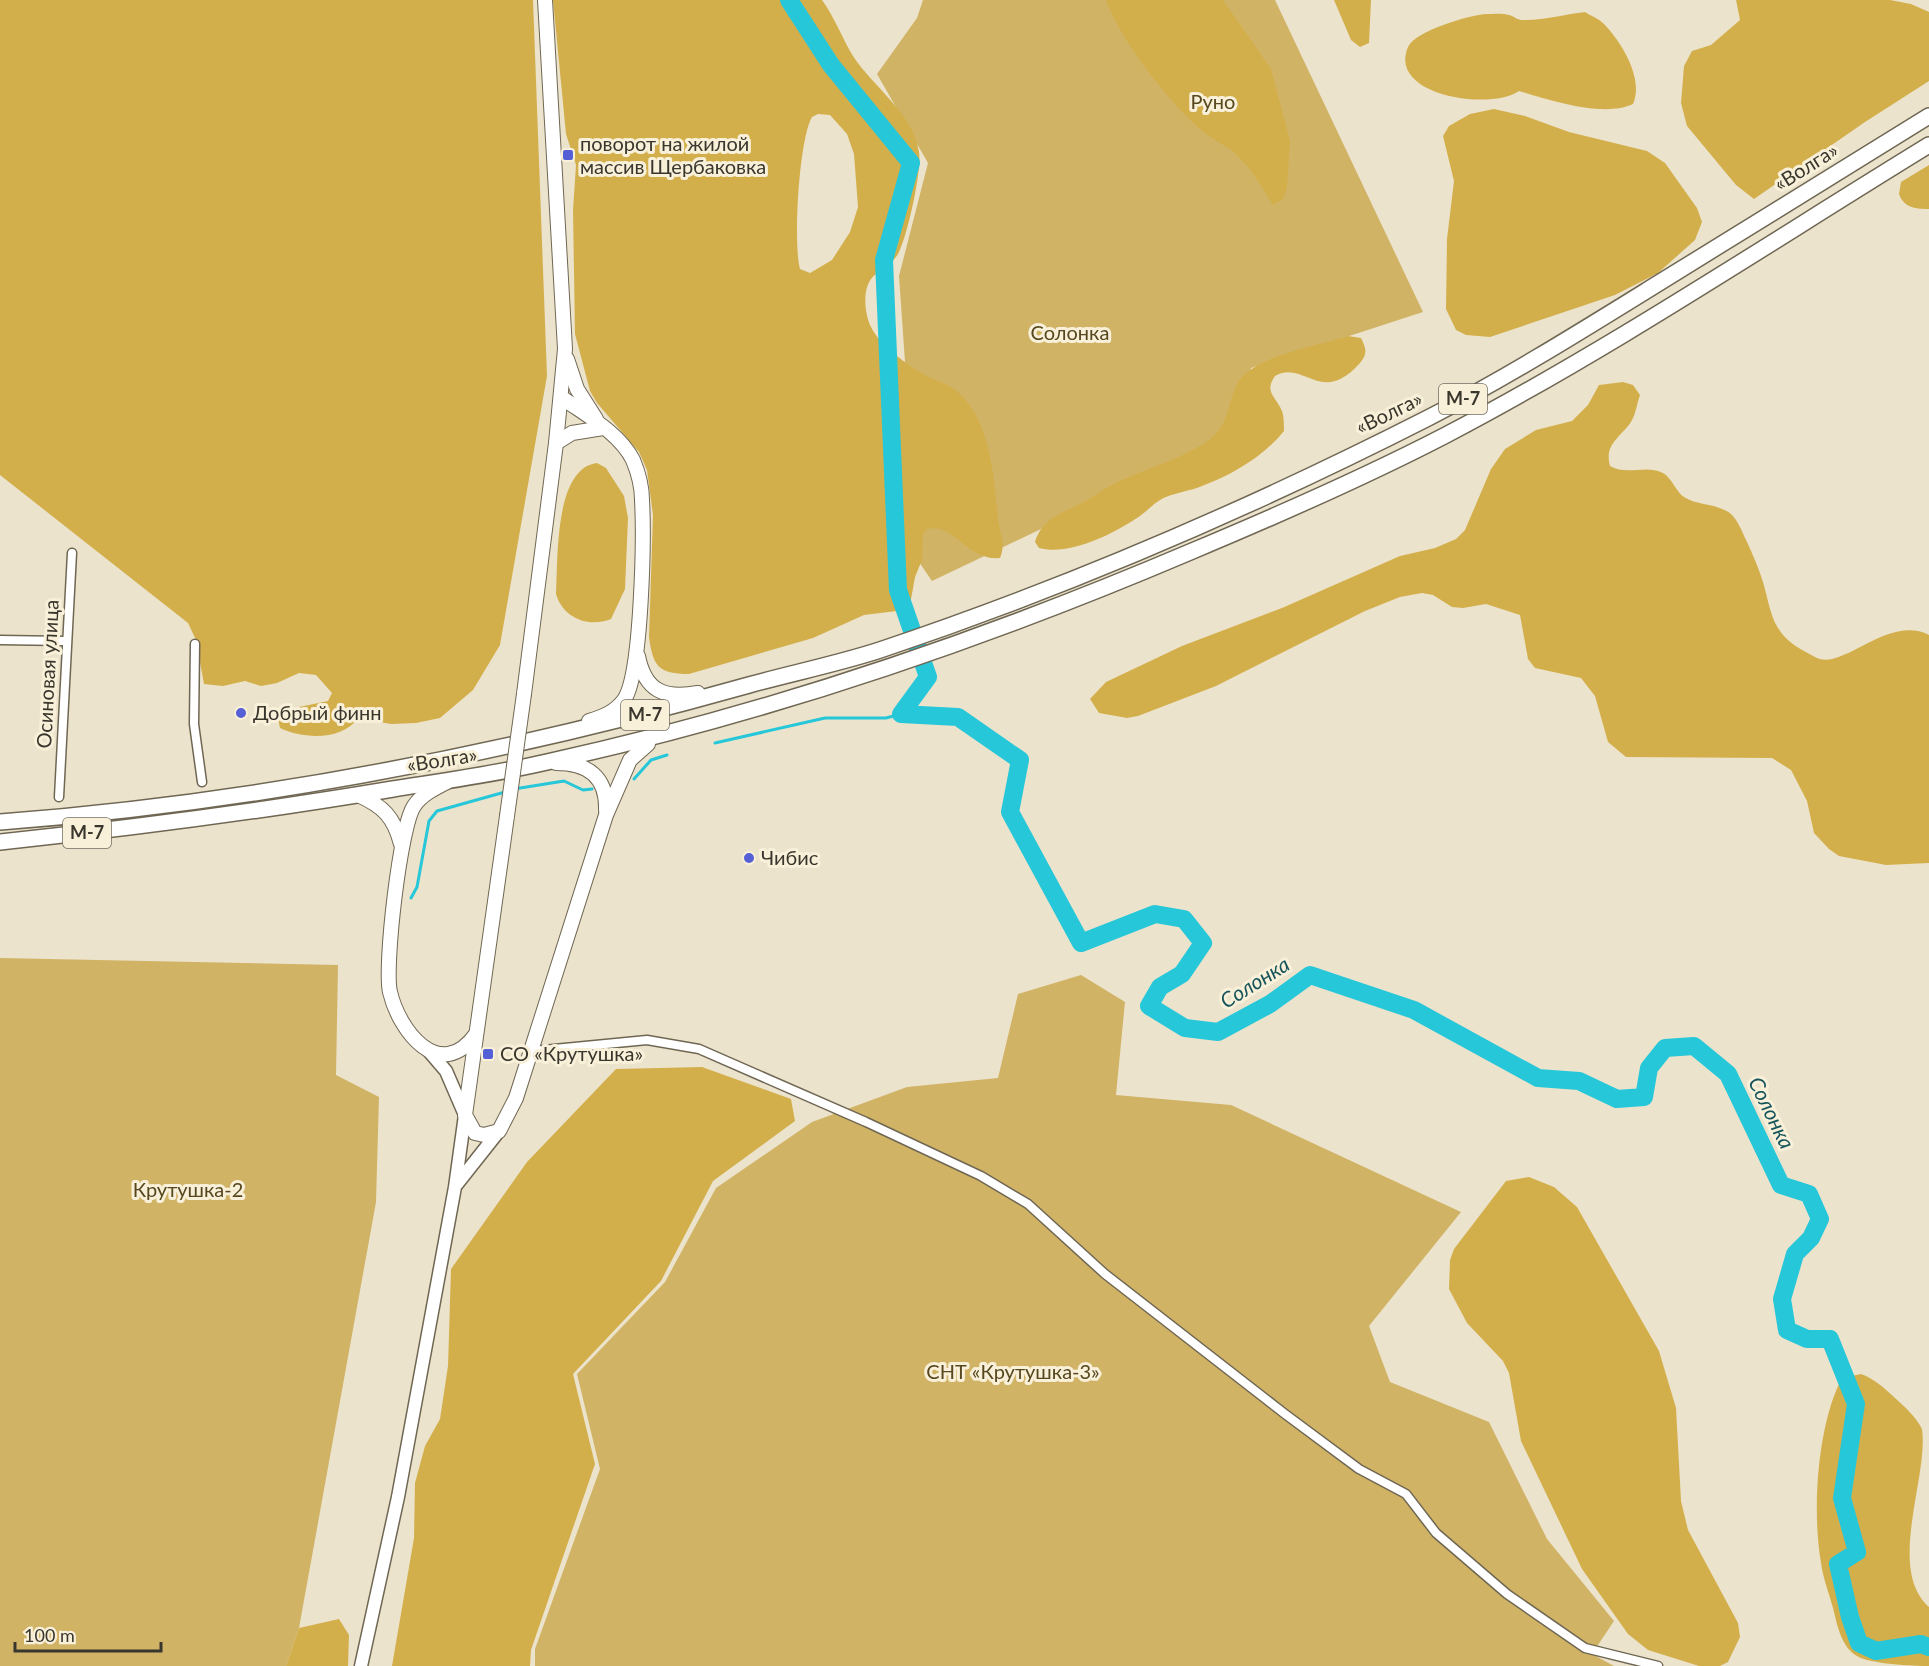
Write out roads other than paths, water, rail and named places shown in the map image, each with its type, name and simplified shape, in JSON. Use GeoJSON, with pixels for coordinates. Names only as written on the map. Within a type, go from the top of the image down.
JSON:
{"type":"FeatureCollection","features":[{"type":"Feature","properties":{"kind":"highway","name":"«Волга»"},"geometry":{"type":"LineString","coordinates":[[0,822],[205,800],[394,769],[545,738],[652,714],[874,652],[965,620],[1106,567],[1277,492],[1433,416],[1595,323],[1929,116]]}},
{"type":"Feature","properties":{"kind":"highway","name":"«Волга»"},"geometry":{"type":"LineString","coordinates":[[0,842],[173,824],[451,780],[549,762],[698,724],[880,670],[971,639],[1112,585],[1286,512],[1445,435],[1597,351],[1929,145]]}},
{"type":"Feature","properties":{"kind":"main road"},"geometry":{"type":"LineString","coordinates":[[545,0],[565,349],[556,443],[524,694],[465,1115],[475,1133],[484,1136],[499,1131],[516,1098],[533,1051],[606,815],[630,760],[648,744]]}},
{"type":"Feature","properties":{"kind":"main road"},"geometry":{"type":"LineString","coordinates":[[565,349],[577,388],[603,428]]}},
{"type":"Feature","properties":{"kind":"main road"},"geometry":{"type":"LineString","coordinates":[[561,397],[603,428],[632,458],[640,486],[638,654],[643,675],[653,687],[663,693],[680,696],[722,688],[744,687]]}},
{"type":"Feature","properties":{"kind":"main road"},"geometry":{"type":"LineString","coordinates":[[556,443],[572,434],[603,428]]}},
{"type":"Feature","properties":{"kind":"main road"},"geometry":{"type":"LineString","coordinates":[[545,738],[564,728],[602,717],[615,710],[628,690],[638,654]]}},
{"type":"Feature","properties":{"kind":"main road"},"geometry":{"type":"LineString","coordinates":[[566,763],[648,744],[678,734],[698,724]]}},
{"type":"Feature","properties":{"kind":"main road"},"geometry":{"type":"LineString","coordinates":[[549,762],[584,766],[597,779],[604,794],[606,815]]}},
{"type":"Feature","properties":{"kind":"main road"},"geometry":{"type":"LineString","coordinates":[[451,780],[416,803],[407,822],[401,846],[389,988],[394,1006],[403,1022],[428,1050],[446,1056],[453,1055],[465,1048],[477,1032]]}},
{"type":"Feature","properties":{"kind":"main road"},"geometry":{"type":"LineString","coordinates":[[358,795],[383,808],[391,816],[401,846]]}},
{"type":"Feature","properties":{"kind":"street","name":"Осиновая улица"},"geometry":{"type":"LineString","coordinates":[[59,797],[65,641],[72,553]]}},
{"type":"Feature","properties":{"kind":"street"},"geometry":{"type":"LineString","coordinates":[[0,640],[65,641]]}},
{"type":"Feature","properties":{"kind":"street"},"geometry":{"type":"LineString","coordinates":[[195,644],[194,724],[202,783]]}},
{"type":"Feature","properties":{"kind":"street"},"geometry":{"type":"LineString","coordinates":[[533,1051],[647,1040],[699,1049],[866,1122],[981,1176],[1028,1204],[1105,1274],[1285,1414],[1359,1469],[1406,1494],[1436,1533],[1507,1594],[1585,1648],[1658,1666]]}},
{"type":"Feature","properties":{"kind":"street"},"geometry":{"type":"LineString","coordinates":[[361,1666],[398,1497],[455,1187],[465,1115],[446,1071],[428,1050]]}},
{"type":"Feature","properties":{"kind":"street"},"geometry":{"type":"LineString","coordinates":[[455,1187],[467,1168],[499,1131]]}},
{"type":"Feature","properties":{"kind":"waterway","name":"Солонка"},"geometry":{"type":"LineString","coordinates":[[789,0],[831,65],[911,163],[884,260],[898,590],[928,677],[901,714],[958,717],[1020,760],[1010,812],[1081,943],[1155,914],[1184,919],[1203,943],[1182,974],[1160,987],[1149,1006],[1185,1028],[1218,1032],[1270,1004],[1310,975],[1414,1010],[1538,1078],[1579,1081],[1617,1099],[1644,1097],[1649,1068],[1665,1048],[1694,1046],[1728,1074],[1781,1185],[1809,1194],[1820,1219],[1811,1238],[1795,1254],[1782,1299],[1787,1330],[1807,1339],[1830,1339],[1856,1404],[1842,1498],[1857,1552],[1838,1564],[1850,1617],[1859,1643],[1876,1651],[1921,1644],[1929,1647]]}},
{"type":"Feature","properties":{"kind":"waterway"},"geometry":{"type":"LineString","coordinates":[[715,743],[825,718],[886,718],[901,714]]}},
{"type":"Feature","properties":{"kind":"waterway"},"geometry":{"type":"LineString","coordinates":[[634,779],[651,760],[667,755]]}},
{"type":"Feature","properties":{"kind":"waterway"},"geometry":{"type":"LineString","coordinates":[[514,789],[564,781],[583,790],[592,789]]}},
{"type":"Feature","properties":{"kind":"waterway"},"geometry":{"type":"LineString","coordinates":[[411,898],[417,887],[429,821],[437,811],[505,792]]}},
{"type":"Feature","properties":{"kind":"place","name":"поворот на жилой массив Щербаковка"},"geometry":{"type":"Point","coordinates":[568,155]}},
{"type":"Feature","properties":{"kind":"place","name":"Добрый финн"},"geometry":{"type":"Point","coordinates":[241,713]}},
{"type":"Feature","properties":{"kind":"place","name":"Чибис"},"geometry":{"type":"Point","coordinates":[749,858]}},
{"type":"Feature","properties":{"kind":"place","name":"СО «Крутушка»"},"geometry":{"type":"Point","coordinates":[488,1054]}},
{"type":"Feature","properties":{"kind":"park label","name":"Руно"},"geometry":{"type":"Point","coordinates":[1213,102]}},
{"type":"Feature","properties":{"kind":"park label","name":"Крутушка-2"},"geometry":{"type":"Point","coordinates":[188,1190]}},
{"type":"Feature","properties":{"kind":"park label","name":"СНТ «Крутушка-3»"},"geometry":{"type":"Point","coordinates":[1013,1372]}}]}
